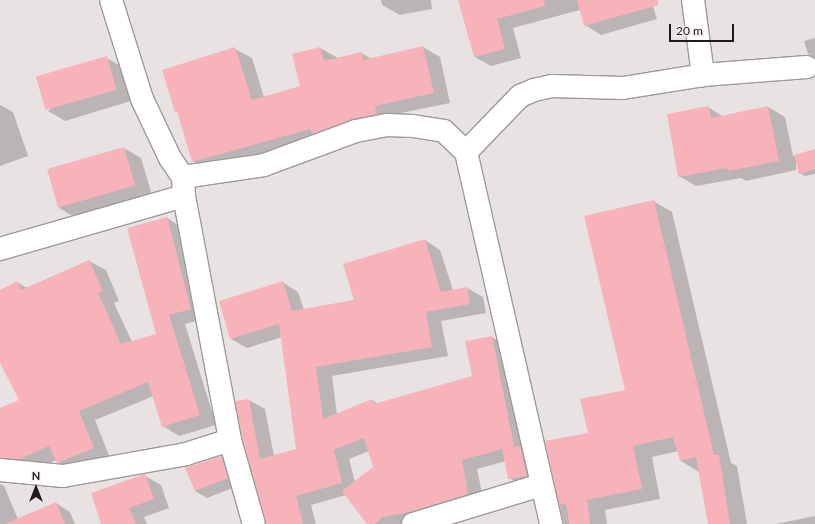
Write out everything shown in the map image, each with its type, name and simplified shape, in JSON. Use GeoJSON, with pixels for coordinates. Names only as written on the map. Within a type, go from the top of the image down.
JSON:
{"type":"FeatureCollection","features":[{"type":"Feature","properties":{"kind":"street"},"geometry":{"type":"LineString","coordinates":[[110,0],[142,99],[183,186],[230,440],[254,524]]}},
{"type":"Feature","properties":{"kind":"street"},"geometry":{"type":"LineString","coordinates":[[693,0],[703,74]]}},
{"type":"Feature","properties":{"kind":"street"},"geometry":{"type":"LineString","coordinates":[[466,152],[520,96],[534,90],[551,86],[623,88],[703,74],[807,67]]}},
{"type":"Feature","properties":{"kind":"street"},"geometry":{"type":"LineString","coordinates":[[0,249],[183,186],[264,165],[356,131],[387,125],[414,126],[444,131],[466,152],[551,524]]}},
{"type":"Feature","properties":{"kind":"street"},"geometry":{"type":"LineString","coordinates":[[0,470],[63,476],[186,454],[230,440]]}},
{"type":"Feature","properties":{"kind":"street"},"geometry":{"type":"LineString","coordinates":[[413,524],[541,485]]}},
{"type":"Feature","properties":{"kind":"building"},"geometry":{"type":"Polygon","coordinates":[[[458,0],[544,0],[545,6],[497,19],[505,49],[474,57],[458,0]]]}},
{"type":"Feature","properties":{"kind":"building"},"geometry":{"type":"Polygon","coordinates":[[[577,0],[658,0],[658,5],[584,26],[577,0]]]}},
{"type":"Feature","properties":{"kind":"building"},"geometry":{"type":"Polygon","coordinates":[[[423,46],[434,93],[375,106],[377,114],[352,119],[312,134],[310,129],[192,162],[177,111],[175,112],[162,70],[235,47],[252,100],[300,86],[292,54],[320,47],[324,61],[362,52],[363,60],[423,46]]]}},
{"type":"Feature","properties":{"kind":"building"},"geometry":{"type":"Polygon","coordinates":[[[107,56],[117,90],[46,110],[36,76],[107,56]]]}},
{"type":"Feature","properties":{"kind":"building"},"geometry":{"type":"Polygon","coordinates":[[[708,106],[711,118],[768,106],[779,161],[728,171],[727,168],[678,177],[667,114],[708,106]]]}},
{"type":"Feature","properties":{"kind":"building"},"geometry":{"type":"Polygon","coordinates":[[[124,147],[135,185],[58,208],[47,169],[124,147]]]}},
{"type":"Feature","properties":{"kind":"building"},"geometry":{"type":"Polygon","coordinates":[[[815,149],[815,169],[799,174],[794,155],[815,149]]]}},
{"type":"Feature","properties":{"kind":"building"},"geometry":{"type":"Polygon","coordinates":[[[654,200],[714,455],[719,455],[730,524],[708,524],[696,457],[680,461],[673,437],[633,446],[642,489],[587,500],[590,524],[569,524],[566,503],[559,505],[545,441],[588,433],[580,399],[625,390],[584,216],[654,200]]]}},
{"type":"Feature","properties":{"kind":"building"},"geometry":{"type":"Polygon","coordinates":[[[167,217],[191,309],[169,315],[200,415],[162,427],[148,382],[79,411],[94,448],[57,463],[49,446],[20,459],[0,458],[0,408],[19,400],[0,363],[0,290],[17,281],[21,290],[89,260],[103,291],[98,293],[121,344],[156,334],[127,228],[167,217]]]}},
{"type":"Feature","properties":{"kind":"building"},"geometry":{"type":"Polygon","coordinates":[[[425,239],[441,292],[467,287],[470,304],[426,312],[432,347],[316,367],[323,419],[372,399],[374,404],[472,376],[465,341],[492,336],[514,446],[507,448],[520,446],[527,476],[508,479],[502,449],[462,460],[468,494],[410,512],[383,517],[374,524],[367,524],[342,491],[373,467],[364,438],[334,450],[342,483],[296,496],[303,524],[266,524],[242,437],[235,401],[249,399],[260,459],[296,449],[279,324],[230,339],[219,301],[283,281],[292,311],[354,300],[343,264],[425,239]]]}},
{"type":"Feature","properties":{"kind":"building"},"geometry":{"type":"Polygon","coordinates":[[[222,456],[228,478],[195,491],[185,468],[222,456]]]}},
{"type":"Feature","properties":{"kind":"building"},"geometry":{"type":"Polygon","coordinates":[[[145,474],[154,499],[129,508],[136,524],[101,524],[91,493],[145,474]]]}},
{"type":"Feature","properties":{"kind":"building"},"geometry":{"type":"Polygon","coordinates":[[[56,502],[65,524],[5,524],[56,502]]]}}]}
